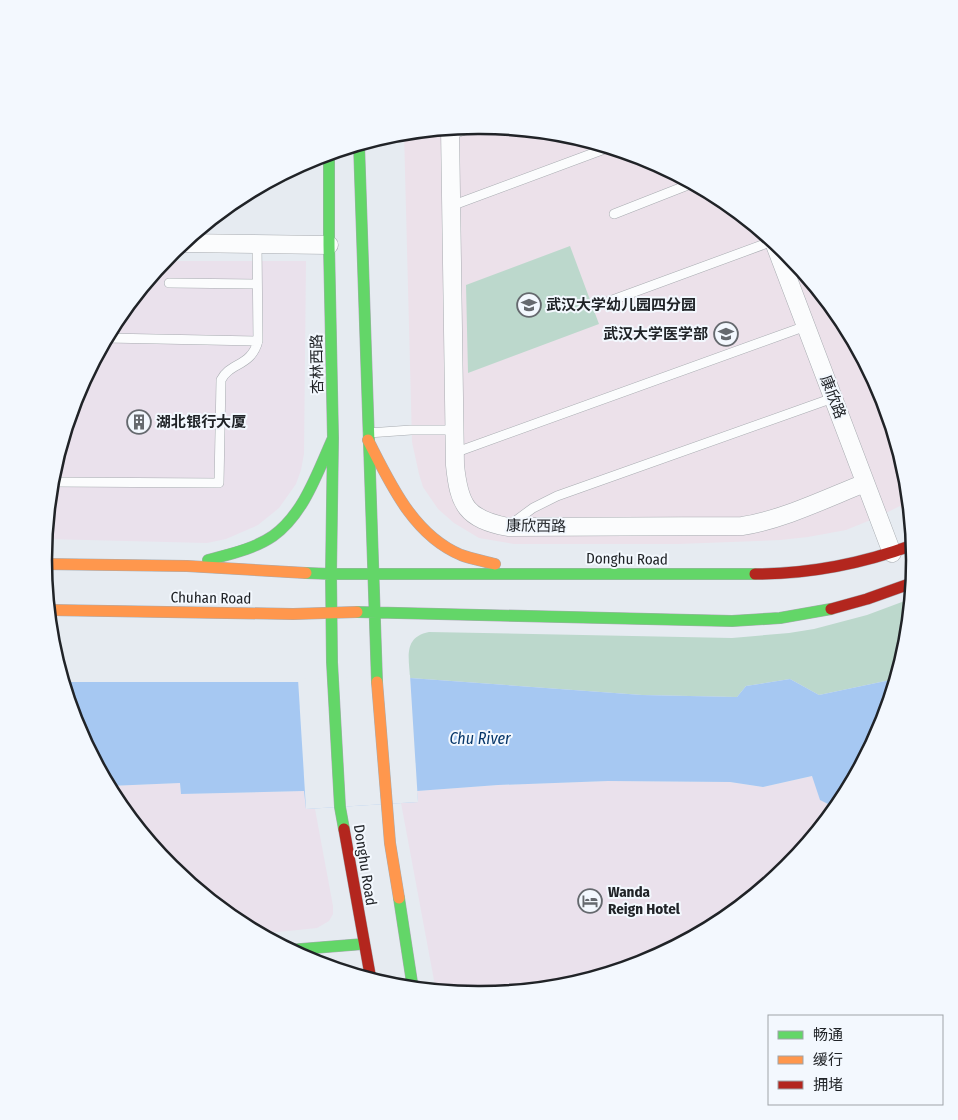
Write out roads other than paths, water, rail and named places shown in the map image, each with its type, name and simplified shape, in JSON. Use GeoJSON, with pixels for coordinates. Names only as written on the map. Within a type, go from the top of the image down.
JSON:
{"type":"FeatureCollection","features":[{"type":"Feature","properties":{"kind":"main road"},"geometry":{"type":"LineString","coordinates":[[359,151],[372,574]]}},
{"type":"Feature","properties":{"kind":"main road","name":"杏林西路"},"geometry":{"type":"LineString","coordinates":[[329,161],[333,438],[331,574]]}},
{"type":"Feature","properties":{"kind":"main road"},"geometry":{"type":"LineString","coordinates":[[368,436],[392,486],[411,514],[421,526],[446,548],[460,555],[494,564],[555,574]]}},
{"type":"Feature","properties":{"kind":"main road"},"geometry":{"type":"LineString","coordinates":[[187,566],[240,551],[278,531],[304,499],[333,438]]}},
{"type":"Feature","properties":{"kind":"main road","name":"Donghu Road"},"geometry":{"type":"LineString","coordinates":[[412,981],[390,843],[386,804],[375,659],[372,574],[718,575],[804,573],[836,569],[906,547]]}},
{"type":"Feature","properties":{"kind":"main road","name":"Chuhan Road"},"geometry":{"type":"LineString","coordinates":[[52,564],[187,566],[331,574],[372,574]]}},
{"type":"Feature","properties":{"kind":"main road","name":"Donghu Road"},"geometry":{"type":"LineString","coordinates":[[331,574],[332,662],[340,807],[369,972]]}},
{"type":"Feature","properties":{"kind":"main road"},"geometry":{"type":"LineString","coordinates":[[374,611],[732,621],[762,620],[819,612],[863,601],[905,586]]}},
{"type":"Feature","properties":{"kind":"main road","name":"Chuhan Road"},"geometry":{"type":"LineString","coordinates":[[55,610],[293,614],[374,611]]}},
{"type":"Feature","properties":{"kind":"main road"},"geometry":{"type":"LineString","coordinates":[[304,949],[363,944]]}},
{"type":"Feature","properties":{"kind":"street","name":"康欣西路"},"geometry":{"type":"LineString","coordinates":[[450,134],[454,453],[457,487],[468,510],[482,520],[508,527],[742,526],[773,518],[865,483]]}},
{"type":"Feature","properties":{"kind":"street"},"geometry":{"type":"LineString","coordinates":[[193,243],[329,245]]}},
{"type":"Feature","properties":{"kind":"street","name":"康欣路"},"geometry":{"type":"LineString","coordinates":[[779,256],[892,553]]}},
{"type":"Feature","properties":{"kind":"lane"},"geometry":{"type":"LineString","coordinates":[[451,206],[599,151]]}},
{"type":"Feature","properties":{"kind":"lane"},"geometry":{"type":"LineString","coordinates":[[614,214],[684,186]]}},
{"type":"Feature","properties":{"kind":"lane"},"geometry":{"type":"LineString","coordinates":[[60,482],[219,483],[221,380],[224,375],[251,357],[256,351],[258,341],[257,244]]}},
{"type":"Feature","properties":{"kind":"lane"},"geometry":{"type":"LineString","coordinates":[[607,302],[765,244]]}},
{"type":"Feature","properties":{"kind":"lane"},"geometry":{"type":"LineString","coordinates":[[169,283],[256,284]]}},
{"type":"Feature","properties":{"kind":"lane"},"geometry":{"type":"LineString","coordinates":[[454,453],[806,326]]}},
{"type":"Feature","properties":{"kind":"lane"},"geometry":{"type":"LineString","coordinates":[[115,338],[258,341]]}},
{"type":"Feature","properties":{"kind":"lane"},"geometry":{"type":"LineString","coordinates":[[508,527],[533,508],[557,496],[833,398]]}},
{"type":"Feature","properties":{"kind":"lane"},"geometry":{"type":"LineString","coordinates":[[368,436],[411,430],[453,430]]}},
{"type":"Feature","properties":{"kind":"water","name":"Chu River"},"geometry":{"type":"Polygon","coordinates":[[[410,678],[642,695],[737,697],[746,686],[790,679],[819,695],[888,680],[862,749],[829,804],[820,800],[812,776],[763,787],[730,782],[608,781],[498,785],[417,791],[418,802],[306,809],[304,791],[181,794],[180,783],[117,786],[96,749],[71,682],[298,682],[410,678]]]}},
{"type":"Feature","properties":{"kind":"place","name":"武汉大学幼儿园四分园"},"geometry":{"type":"Point","coordinates":[529,305]}},
{"type":"Feature","properties":{"kind":"place","name":"武汉大学医学部"},"geometry":{"type":"Point","coordinates":[726,334]}},
{"type":"Feature","properties":{"kind":"place","name":"湖北银行大厦"},"geometry":{"type":"Point","coordinates":[139,422]}},
{"type":"Feature","properties":{"kind":"place","name":"Wanda Reign Hotel"},"geometry":{"type":"Point","coordinates":[590,901]}}]}
